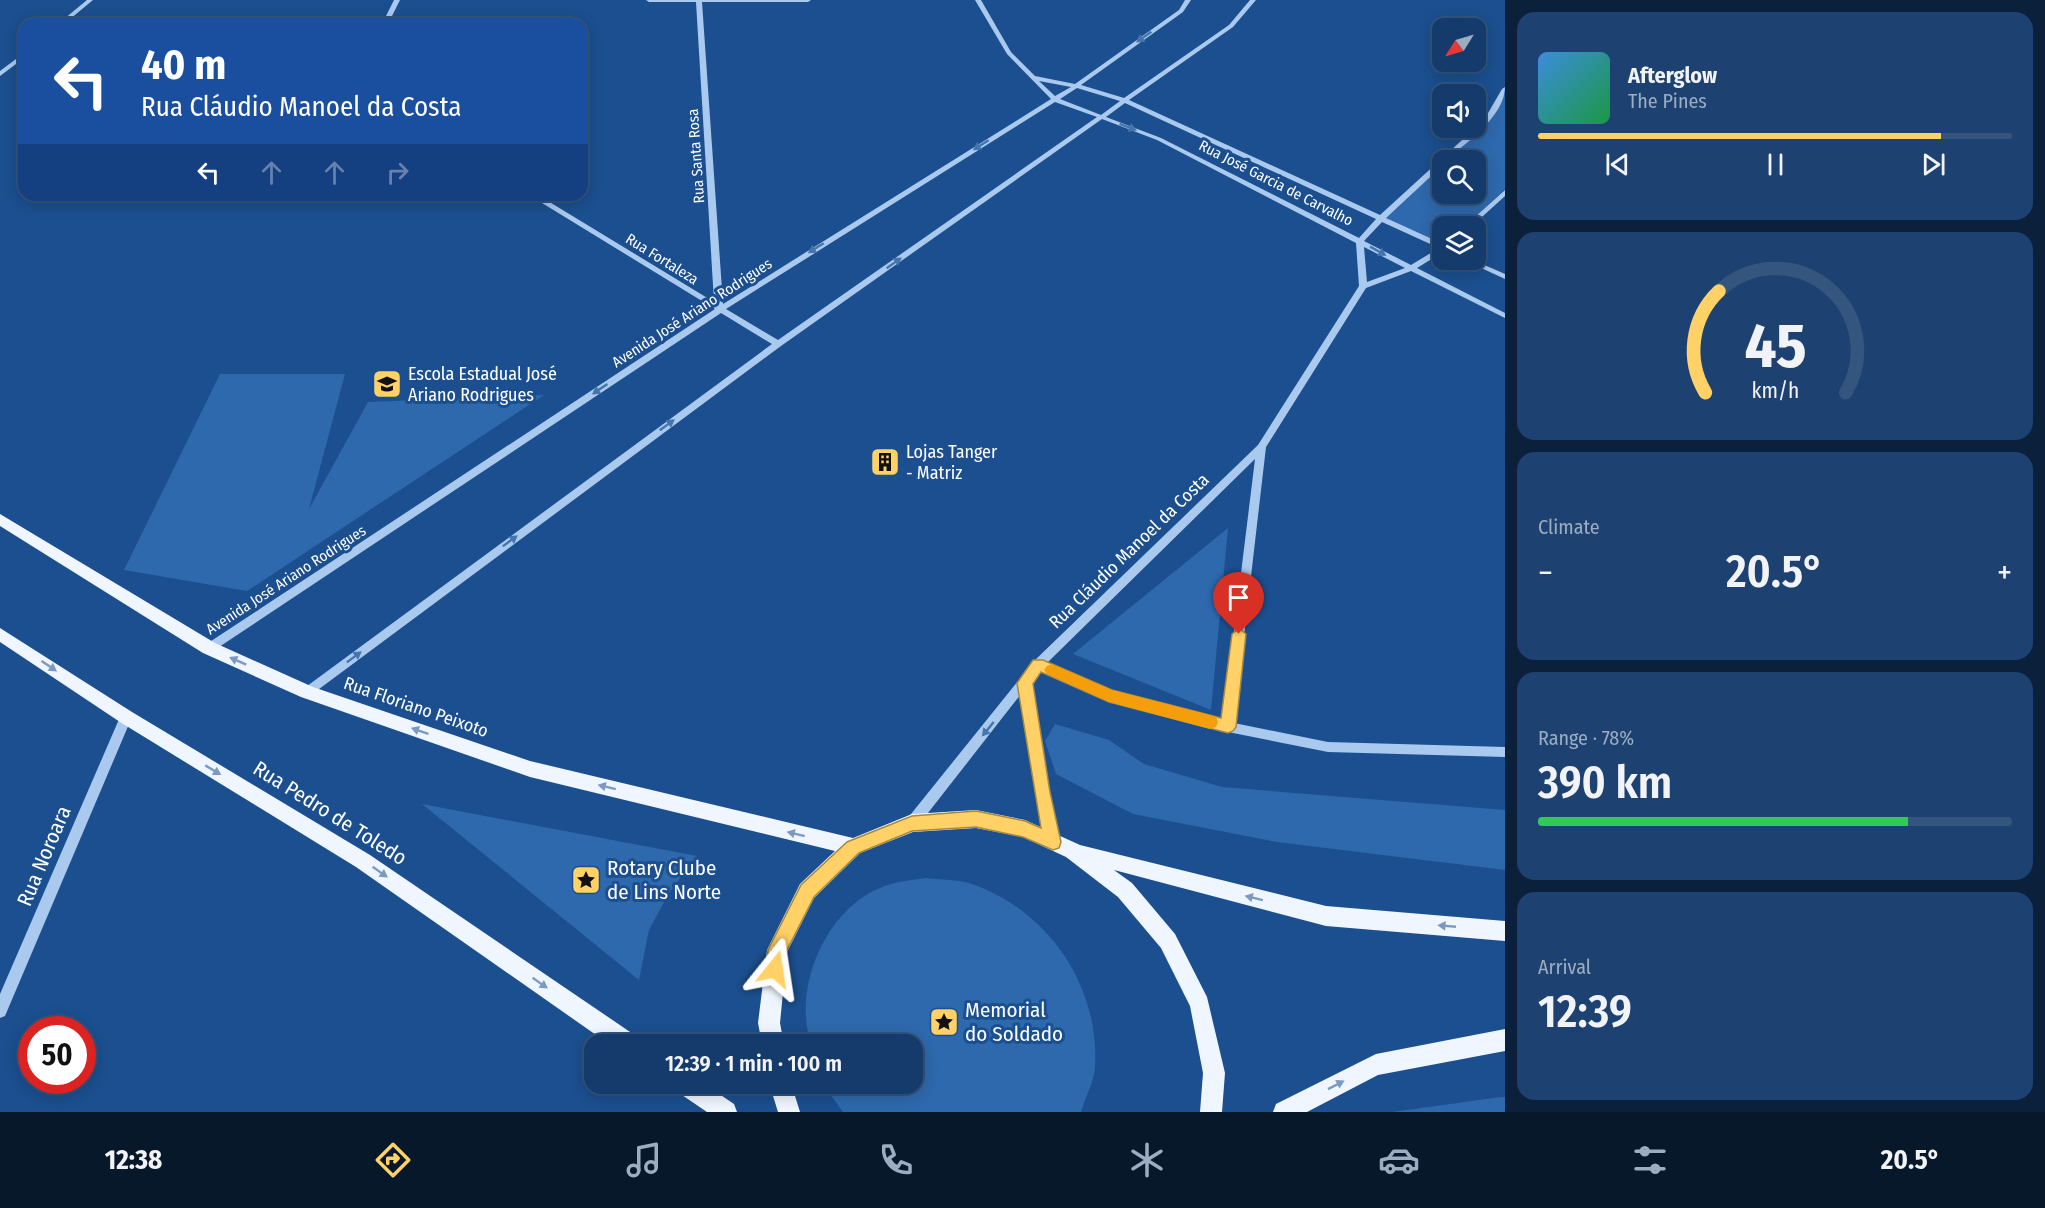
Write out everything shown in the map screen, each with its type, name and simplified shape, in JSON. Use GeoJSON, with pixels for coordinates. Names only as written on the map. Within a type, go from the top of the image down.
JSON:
{"type":"FeatureCollection","features":[{"type":"Feature","properties":{"kind":"main road","name":"Rua Floriano Peixoto"},"geometry":{"type":"LineString","coordinates":[[0,519],[208,648],[307,692],[530,768],[853,848]]}},
{"type":"Feature","properties":{"kind":"main road","name":"Rua Pedro de Toledo"},"geometry":{"type":"LineString","coordinates":[[0,634],[126,717],[363,861],[614,1034]]}},
{"type":"Feature","properties":{"kind":"main road"},"geometry":{"type":"LineString","coordinates":[[771,1034],[769,1023],[777,950],[807,891],[853,848],[912,823],[976,819],[1025,829],[1073,851],[1326,916],[1505,931]]}},
{"type":"Feature","properties":{"kind":"main road"},"geometry":{"type":"LineString","coordinates":[[1073,851],[1125,890],[1168,941],[1200,1004],[1214,1073],[1211,1112]]}},
{"type":"Feature","properties":{"kind":"main road"},"geometry":{"type":"LineString","coordinates":[[1284,1112],[1376,1065],[1505,1040]]}},
{"type":"Feature","properties":{"kind":"main road"},"geometry":{"type":"LineString","coordinates":[[700,1094],[726,1112]]}},
{"type":"Feature","properties":{"kind":"main road"},"geometry":{"type":"LineString","coordinates":[[783,1094],[789,1112]]}},
{"type":"Feature","properties":{"kind":"street"},"geometry":{"type":"LineString","coordinates":[[68,18],[90,0]]}},
{"type":"Feature","properties":{"kind":"street"},"geometry":{"type":"LineString","coordinates":[[388,18],[397,0]]}},
{"type":"Feature","properties":{"kind":"street"},"geometry":{"type":"LineString","coordinates":[[649,0],[808,0]]}},
{"type":"Feature","properties":{"kind":"street","name":"Rua José Garcia de Carvalho"},"geometry":{"type":"LineString","coordinates":[[978,0],[1009,53],[1054,99],[1159,139],[1360,241],[1409,269],[1505,316]]}},
{"type":"Feature","properties":{"kind":"street","name":"Avenida José Ariano Rodrigues"},"geometry":{"type":"LineString","coordinates":[[208,648],[719,310],[1076,86],[1181,11],[1188,0]]}},
{"type":"Feature","properties":{"kind":"street"},"geometry":{"type":"LineString","coordinates":[[307,692],[778,344],[1231,26],[1253,0]]}},
{"type":"Feature","properties":{"kind":"street","name":"Rua Santa Rosa"},"geometry":{"type":"LineString","coordinates":[[699,1],[719,310]]}},
{"type":"Feature","properties":{"kind":"street"},"geometry":{"type":"LineString","coordinates":[[0,75],[18,60]]}},
{"type":"Feature","properties":{"kind":"street","name":"Rua José Garcia de Carvalho"},"geometry":{"type":"LineString","coordinates":[[1034,78],[1076,86],[1126,101],[1432,243]]}},
{"type":"Feature","properties":{"kind":"street"},"geometry":{"type":"LineString","coordinates":[[1455,150],[1487,121],[1505,89]]}},
{"type":"Feature","properties":{"kind":"street"},"geometry":{"type":"LineString","coordinates":[[1432,171],[1381,218],[1360,241],[1363,286],[1409,269],[1432,255]]}},
{"type":"Feature","properties":{"kind":"street"},"geometry":{"type":"LineString","coordinates":[[1479,216],[1505,192]]}},
{"type":"Feature","properties":{"kind":"street","name":"Rua Fortaleza"},"geometry":{"type":"LineString","coordinates":[[543,201],[778,344]]}},
{"type":"Feature","properties":{"kind":"street"},"geometry":{"type":"LineString","coordinates":[[1486,269],[1505,278]]}},
{"type":"Feature","properties":{"kind":"street","name":"Rua Cláudio Manoel da Costa"},"geometry":{"type":"LineString","coordinates":[[912,823],[1038,664],[1261,447],[1363,286]]}},
{"type":"Feature","properties":{"kind":"street","name":"Rua Cláudio Manoel da Costa"},"geometry":{"type":"LineString","coordinates":[[1228,727],[1261,447]]}},
{"type":"Feature","properties":{"kind":"street"},"geometry":{"type":"LineString","coordinates":[[1038,664],[1109,696],[1228,727],[1328,747],[1505,752]]}},
{"type":"Feature","properties":{"kind":"street"},"geometry":{"type":"LineString","coordinates":[[1025,683],[1041,792],[1053,842]]}},
{"type":"Feature","properties":{"kind":"street","name":"Rua Noroara"},"geometry":{"type":"LineString","coordinates":[[0,1011],[126,717]]}},
{"type":"Feature","properties":{"kind":"shaded area"},"geometry":{"type":"Polygon","coordinates":[[[1505,93],[1505,189],[1477,216],[1432,216],[1432,241],[1384,217],[1432,174],[1432,204],[1486,204],[1486,150],[1458,150],[1471,138],[1486,138],[1488,122],[1505,93]]]}},
{"type":"Feature","properties":{"kind":"shaded area"},"geometry":{"type":"Polygon","coordinates":[[[220,374],[345,374],[309,509],[368,402],[544,395],[247,591],[124,570],[220,374]]]}},
{"type":"Feature","properties":{"kind":"shaded area"},"geometry":{"type":"Polygon","coordinates":[[[1228,528],[1211,710],[1073,654],[1228,528]]]}},
{"type":"Feature","properties":{"kind":"shaded area"},"geometry":{"type":"Polygon","coordinates":[[[1055,724],[1109,740],[1144,764],[1222,787],[1505,810],[1505,870],[1277,842],[1133,814],[1056,774],[1045,741],[1055,724]]]}},
{"type":"Feature","properties":{"kind":"shaded area"},"geometry":{"type":"Polygon","coordinates":[[[422,804],[697,856],[669,893],[649,930],[639,980],[422,804]]]}},
{"type":"Feature","properties":{"kind":"shaded area"},"geometry":{"type":"Polygon","coordinates":[[[926,878],[967,882],[1000,896],[1046,932],[1064,955],[1079,981],[1089,1008],[1094,1038],[1095,1068],[1081,1112],[843,1112],[830,1094],[923,1094],[923,1034],[809,1034],[806,1022],[806,998],[811,974],[819,951],[831,930],[846,911],[864,896],[900,882],[926,878]]]}},
{"type":"Feature","properties":{"kind":"shaded area"},"geometry":{"type":"Polygon","coordinates":[[[1505,1097],[1505,1112],[1392,1112],[1505,1097]]]}},
{"type":"Feature","properties":{"kind":"slow traffic"},"geometry":{"type":"LineString","coordinates":[[1052,670],[1109,696],[1210,722]]}},
{"type":"Feature","properties":{"kind":"place","name":"Escola Estadual José Ariano Rodrigues"},"geometry":{"type":"Point","coordinates":[387,384]}},
{"type":"Feature","properties":{"kind":"place","name":"Lojas Tanger - Matriz"},"geometry":{"type":"Point","coordinates":[885,462]}},
{"type":"Feature","properties":{"kind":"place","name":"Rotary Clube de Lins Norte"},"geometry":{"type":"Point","coordinates":[586,880]}},
{"type":"Feature","properties":{"kind":"place","name":"Memorial do Soldado"},"geometry":{"type":"Point","coordinates":[944,1022]}},
{"type":"Feature","properties":{"kind":"route"},"geometry":{"type":"LineString","coordinates":[[775,969],[777,950],[807,891],[853,848],[912,823],[976,819],[1025,829],[1053,842],[1041,792],[1025,683],[1038,664],[1109,696],[1228,727],[1239,634]]}}]}
